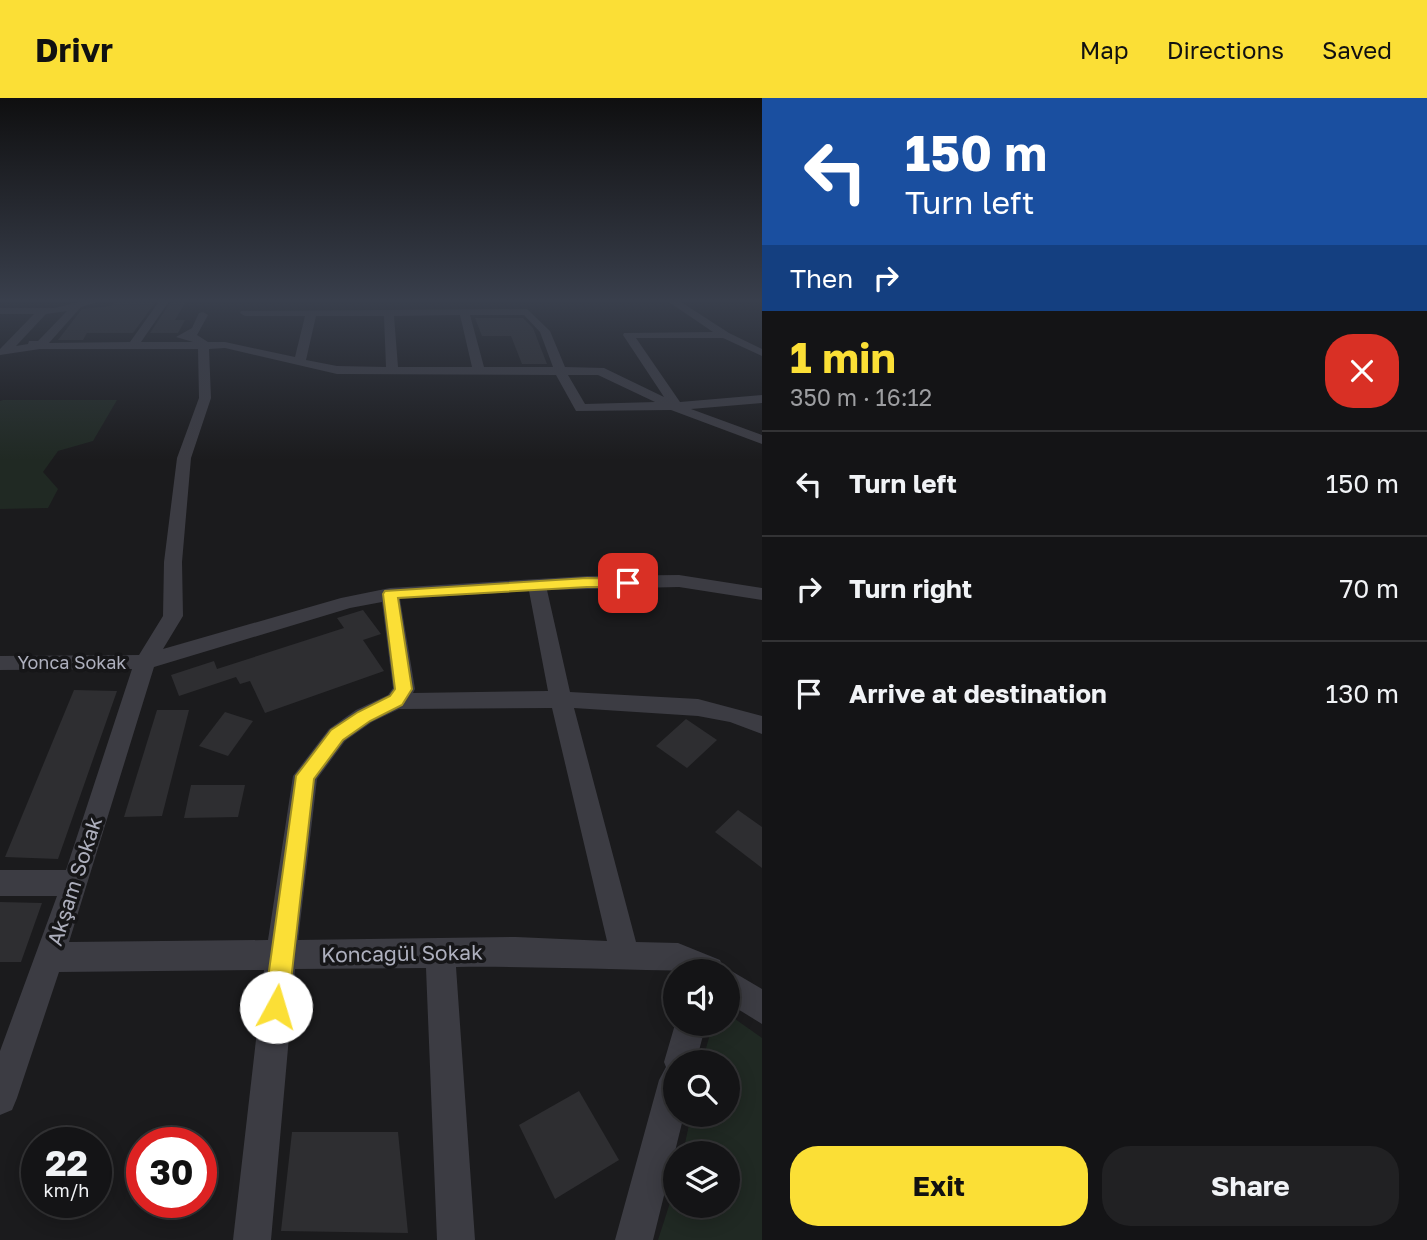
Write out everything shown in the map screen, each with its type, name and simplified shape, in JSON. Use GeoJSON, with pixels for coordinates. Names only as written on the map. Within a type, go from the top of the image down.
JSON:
{"type":"FeatureCollection","features":[{"type":"Feature","properties":{"kind":"street","name":"Akşam Sokak"},"geometry":{"type":"LineString","coordinates":[[0,1098],[75,883],[145,662],[173,616],[173,562],[184,458],[205,398],[203,353]]}},
{"type":"Feature","properties":{"kind":"street"},"geometry":{"type":"LineString","coordinates":[[262,353],[337,370],[600,371],[673,406],[762,440]]}},
{"type":"Feature","properties":{"kind":"street"},"geometry":{"type":"LineString","coordinates":[[300,362],[302,353]]}},
{"type":"Feature","properties":{"kind":"street"},"geometry":{"type":"LineString","coordinates":[[392,353],[393,372]]}},
{"type":"Feature","properties":{"kind":"street"},"geometry":{"type":"LineString","coordinates":[[474,353],[479,372]]}},
{"type":"Feature","properties":{"kind":"street"},"geometry":{"type":"LineString","coordinates":[[553,353],[581,408],[673,406],[762,399]]}},
{"type":"Feature","properties":{"kind":"street"},"geometry":{"type":"LineString","coordinates":[[640,353],[673,406]]}},
{"type":"Feature","properties":{"kind":"street","name":"Yonca Sokak"},"geometry":{"type":"LineString","coordinates":[[0,663],[145,662],[348,602],[390,594],[587,582],[678,582],[762,594]]}},
{"type":"Feature","properties":{"kind":"street"},"geometry":{"type":"LineString","coordinates":[[537,586],[561,700],[625,956]]}},
{"type":"Feature","properties":{"kind":"street"},"geometry":{"type":"LineString","coordinates":[[390,594],[404,689],[396,701]]}},
{"type":"Feature","properties":{"kind":"street"},"geometry":{"type":"LineString","coordinates":[[252,1240],[281,955],[305,776],[337,735],[364,716],[396,701],[561,700],[702,706],[738,714],[762,725]]}},
{"type":"Feature","properties":{"kind":"street"},"geometry":{"type":"LineString","coordinates":[[0,883],[75,883]]}},
{"type":"Feature","properties":{"kind":"street","name":"Koncagül Sokak"},"geometry":{"type":"LineString","coordinates":[[49,957],[516,952],[680,959]]}},
{"type":"Feature","properties":{"kind":"street"},"geometry":{"type":"LineString","coordinates":[[440,953],[456,1240]]}},
{"type":"Feature","properties":{"kind":"street","name":"Koncagül Sokak"},"geometry":{"type":"LineString","coordinates":[[740,993],[762,1008]]}},
{"type":"Feature","properties":{"kind":"street"},"geometry":{"type":"LineString","coordinates":[[634,1240],[664,1127]]}},
{"type":"Feature","properties":{"kind":"shaded area"},"geometry":{"type":"Polygon","coordinates":[[[117,400],[93,441],[58,451],[43,472],[58,489],[48,508],[0,509],[0,401],[117,400]]]}},
{"type":"Feature","properties":{"kind":"shaded area"},"geometry":{"type":"Polygon","coordinates":[[[740,1022],[762,1038],[762,1240],[658,1240],[665,1218],[740,1218],[740,1141],[686,1141],[688,1127],[740,1127],[740,1050],[705,1050],[710,1036],[740,1036],[740,1022]]]}},
{"type":"Feature","properties":{"kind":"building"},"geometry":{"type":"Polygon","coordinates":[[[518,353],[543,353],[547,364],[522,364],[518,353]]]}},
{"type":"Feature","properties":{"kind":"building"},"geometry":{"type":"Polygon","coordinates":[[[363,610],[381,634],[363,640],[384,671],[265,713],[250,681],[240,684],[236,677],[179,696],[171,675],[214,661],[217,669],[344,628],[337,618],[363,610]]]}},
{"type":"Feature","properties":{"kind":"building"},"geometry":{"type":"Polygon","coordinates":[[[74,690],[117,691],[58,859],[5,857],[74,690]]]}},
{"type":"Feature","properties":{"kind":"building"},"geometry":{"type":"Polygon","coordinates":[[[157,710],[189,710],[162,816],[124,817],[157,710]]]}},
{"type":"Feature","properties":{"kind":"building"},"geometry":{"type":"Polygon","coordinates":[[[225,712],[253,721],[228,756],[199,746],[225,712]]]}},
{"type":"Feature","properties":{"kind":"building"},"geometry":{"type":"Polygon","coordinates":[[[686,719],[717,740],[687,768],[656,746],[686,719]]]}},
{"type":"Feature","properties":{"kind":"building"},"geometry":{"type":"Polygon","coordinates":[[[191,785],[245,785],[238,817],[184,818],[191,785]]]}},
{"type":"Feature","properties":{"kind":"building"},"geometry":{"type":"Polygon","coordinates":[[[738,810],[762,827],[762,868],[715,832],[738,810]]]}},
{"type":"Feature","properties":{"kind":"building"},"geometry":{"type":"Polygon","coordinates":[[[0,902],[42,903],[21,962],[0,962],[0,902]]]}},
{"type":"Feature","properties":{"kind":"building"},"geometry":{"type":"Polygon","coordinates":[[[579,1091],[619,1160],[555,1199],[519,1125],[579,1091]]]}},
{"type":"Feature","properties":{"kind":"building"},"geometry":{"type":"Polygon","coordinates":[[[292,1132],[398,1132],[408,1233],[281,1231],[292,1132]]]}},
{"type":"Feature","properties":{"kind":"route"},"geometry":{"type":"LineString","coordinates":[[276,1007],[305,776],[337,735],[364,716],[396,701],[404,689],[390,594],[476,591],[587,582],[628,583]]}}]}
